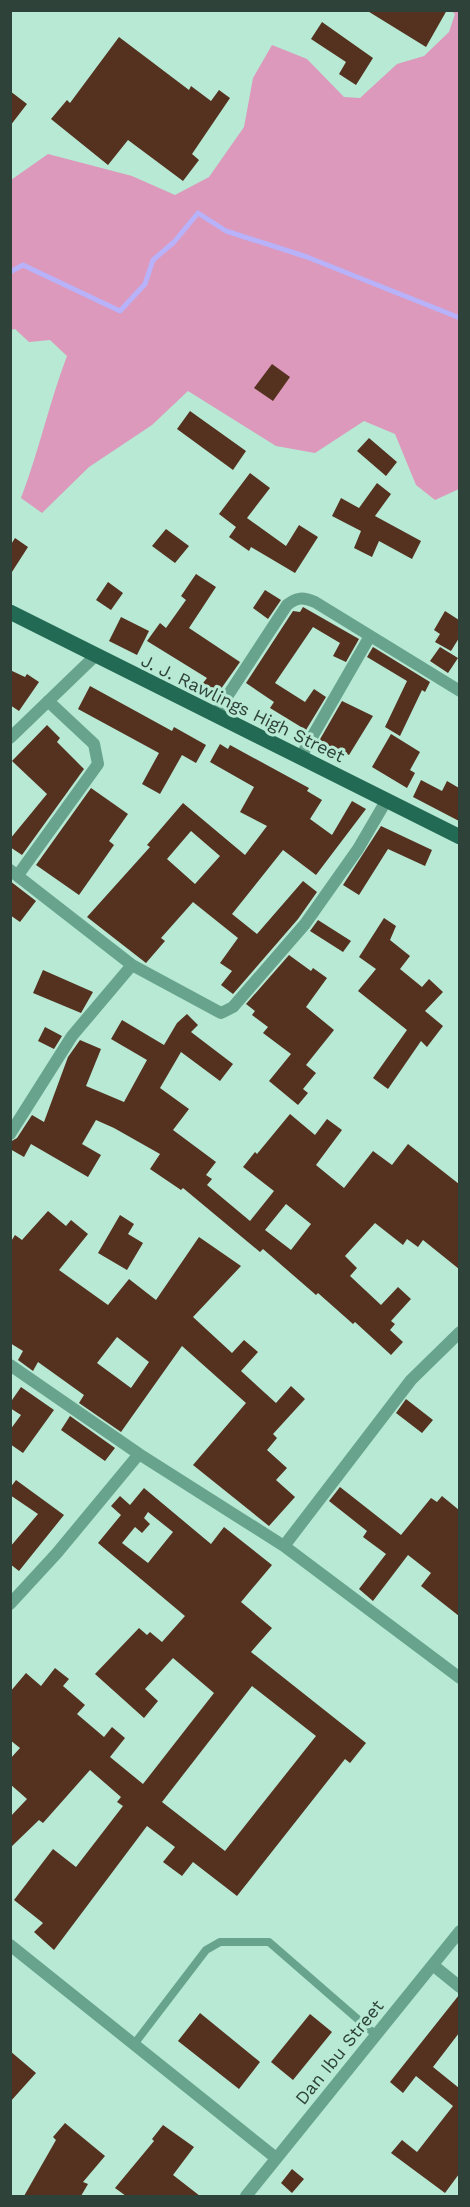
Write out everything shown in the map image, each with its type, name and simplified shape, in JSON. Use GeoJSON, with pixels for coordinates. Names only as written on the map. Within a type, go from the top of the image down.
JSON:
{"type":"FeatureCollection","features":[{"type":"Feature","properties":{"kind":"main road","name":"J. J. Rawlings High Street"},"geometry":{"type":"LineString","coordinates":[[10,612],[459,837]]}},
{"type":"Feature","properties":{"kind":"street"},"geometry":{"type":"LineString","coordinates":[[215,716],[287,605],[294,599],[305,598],[315,602],[459,691]]}},
{"type":"Feature","properties":{"kind":"street"},"geometry":{"type":"LineString","coordinates":[[300,758],[370,636]]}},
{"type":"Feature","properties":{"kind":"street"},"geometry":{"type":"LineString","coordinates":[[10,738],[94,656]]}},
{"type":"Feature","properties":{"kind":"street"},"geometry":{"type":"LineString","coordinates":[[48,701],[94,744],[98,764],[14,872],[132,965],[209,1009],[221,1013],[233,1007],[305,924],[358,849],[386,801]]}},
{"type":"Feature","properties":{"kind":"street"},"geometry":{"type":"LineString","coordinates":[[10,1134],[72,1036],[132,965]]}},
{"type":"Feature","properties":{"kind":"street"},"geometry":{"type":"LineString","coordinates":[[284,1545],[411,1380],[459,1332]]}},
{"type":"Feature","properties":{"kind":"street"},"geometry":{"type":"LineString","coordinates":[[10,1365],[139,1454],[284,1545],[459,1678]]}},
{"type":"Feature","properties":{"kind":"street"},"geometry":{"type":"LineString","coordinates":[[10,1604],[57,1553],[139,1454]]}},
{"type":"Feature","properties":{"kind":"street","name":"Dan Ibu Street"},"geometry":{"type":"LineString","coordinates":[[246,2196],[434,1966],[459,1931]]}},
{"type":"Feature","properties":{"kind":"street"},"geometry":{"type":"LineString","coordinates":[[10,1945],[276,2158]]}},
{"type":"Feature","properties":{"kind":"street"},"geometry":{"type":"LineString","coordinates":[[434,1966],[459,1987]]}},
{"type":"Feature","properties":{"kind":"lane"},"geometry":{"type":"LineString","coordinates":[[135,2043],[206,1950],[220,1942],[236,1940],[269,1942],[376,2035]]}},
{"type":"Feature","properties":{"kind":"shaded area"},"geometry":{"type":"Polygon","coordinates":[[[451,11],[459,11],[459,489],[435,500],[416,485],[395,434],[364,421],[315,453],[276,446],[188,391],[152,425],[89,467],[42,513],[21,498],[67,356],[50,340],[29,342],[15,329],[11,330],[11,180],[48,154],[132,176],[175,195],[209,177],[244,127],[253,78],[272,45],[307,59],[344,97],[360,98],[397,64],[424,56],[449,32],[455,14],[451,11]]]}},
{"type":"Feature","properties":{"kind":"building"},"geometry":{"type":"Polygon","coordinates":[[[366,10],[447,10],[426,47],[366,10]]]}},
{"type":"Feature","properties":{"kind":"building"},"geometry":{"type":"Polygon","coordinates":[[[322,22],[373,58],[356,85],[339,74],[346,62],[311,39],[322,22]]]}},
{"type":"Feature","properties":{"kind":"building"},"geometry":{"type":"Polygon","coordinates":[[[119,37],[189,90],[191,86],[211,101],[219,90],[230,98],[192,154],[199,160],[183,181],[128,140],[108,165],[51,119],[67,100],[70,103],[119,37]]]}},
{"type":"Feature","properties":{"kind":"building"},"geometry":{"type":"Polygon","coordinates":[[[10,91],[27,104],[10,126],[10,91]]]}},
{"type":"Feature","properties":{"kind":"building"},"geometry":{"type":"Polygon","coordinates":[[[272,364],[290,377],[273,401],[254,388],[272,364]]]}},
{"type":"Feature","properties":{"kind":"building"},"geometry":{"type":"Polygon","coordinates":[[[190,411],[246,451],[233,470],[177,429],[190,411]]]}},
{"type":"Feature","properties":{"kind":"building"},"geometry":{"type":"Polygon","coordinates":[[[369,438],[397,462],[386,476],[357,451],[369,438]]]}},
{"type":"Feature","properties":{"kind":"building"},"geometry":{"type":"Polygon","coordinates":[[[250,473],[270,488],[247,518],[286,546],[299,525],[318,537],[295,573],[251,547],[249,551],[229,537],[236,527],[219,514],[250,473]]]}},
{"type":"Feature","properties":{"kind":"building"},"geometry":{"type":"Polygon","coordinates":[[[377,483],[391,494],[375,516],[421,541],[412,559],[379,541],[372,557],[354,548],[361,531],[332,516],[341,498],[359,508],[377,483]]]}},
{"type":"Feature","properties":{"kind":"building"},"geometry":{"type":"Polygon","coordinates":[[[166,529],[189,546],[175,563],[152,546],[166,529]]]}},
{"type":"Feature","properties":{"kind":"building"},"geometry":{"type":"Polygon","coordinates":[[[15,538],[28,547],[10,575],[10,546],[15,538]]]}},
{"type":"Feature","properties":{"kind":"building"},"geometry":{"type":"Polygon","coordinates":[[[196,574],[216,587],[189,628],[240,662],[218,693],[203,683],[207,678],[147,641],[160,623],[166,628],[186,600],[181,596],[196,574]]]}},
{"type":"Feature","properties":{"kind":"building"},"geometry":{"type":"Polygon","coordinates":[[[108,582],[123,593],[111,610],[96,600],[108,582]]]}},
{"type":"Feature","properties":{"kind":"building"},"geometry":{"type":"Polygon","coordinates":[[[265,590],[281,600],[268,619],[253,608],[265,590]]]}},
{"type":"Feature","properties":{"kind":"building"},"geometry":{"type":"Polygon","coordinates":[[[303,607],[359,639],[346,662],[333,656],[340,643],[313,627],[275,683],[305,702],[314,689],[326,697],[306,730],[270,708],[274,702],[246,683],[293,611],[300,612],[303,607]]]}},
{"type":"Feature","properties":{"kind":"building"},"geometry":{"type":"Polygon","coordinates":[[[445,611],[459,620],[459,638],[451,651],[435,642],[440,634],[434,630],[445,611]]]}},
{"type":"Feature","properties":{"kind":"building"},"geometry":{"type":"Polygon","coordinates":[[[121,617],[149,631],[137,655],[109,641],[121,617]]]}},
{"type":"Feature","properties":{"kind":"building"},"geometry":{"type":"Polygon","coordinates":[[[373,647],[430,682],[425,692],[422,690],[400,736],[385,727],[407,681],[367,657],[373,647]]]}},
{"type":"Feature","properties":{"kind":"building"},"geometry":{"type":"Polygon","coordinates":[[[440,647],[458,658],[448,673],[430,661],[440,647]]]}},
{"type":"Feature","properties":{"kind":"building"},"geometry":{"type":"Polygon","coordinates":[[[10,670],[25,677],[27,674],[39,682],[19,711],[10,705],[10,670]]]}},
{"type":"Feature","properties":{"kind":"building"},"geometry":{"type":"Polygon","coordinates":[[[90,686],[172,731],[174,727],[206,745],[196,763],[182,755],[160,794],[142,784],[159,753],[78,709],[90,686]]]}},
{"type":"Feature","properties":{"kind":"building"},"geometry":{"type":"Polygon","coordinates":[[[342,701],[373,716],[349,755],[319,741],[342,701]]]}},
{"type":"Feature","properties":{"kind":"building"},"geometry":{"type":"Polygon","coordinates":[[[47,725],[60,738],[57,742],[84,769],[22,855],[10,847],[10,839],[47,794],[12,761],[47,725]]]}},
{"type":"Feature","properties":{"kind":"building"},"geometry":{"type":"Polygon","coordinates":[[[391,734],[420,752],[410,770],[415,773],[407,788],[372,767],[391,734]]]}},
{"type":"Feature","properties":{"kind":"building"},"geometry":{"type":"Polygon","coordinates":[[[220,744],[228,749],[230,745],[309,788],[307,791],[322,800],[310,819],[332,835],[352,801],[366,809],[316,875],[283,850],[232,914],[257,934],[303,881],[317,892],[298,919],[233,994],[221,985],[232,971],[220,963],[238,938],[193,902],[161,938],[165,941],[146,963],[87,917],[150,847],[147,845],[183,803],[245,855],[267,826],[240,812],[254,787],[210,762],[220,744]],[[191,831],[167,859],[195,884],[220,856],[191,831]]]}},
{"type":"Feature","properties":{"kind":"building"},"geometry":{"type":"Polygon","coordinates":[[[421,780],[442,791],[447,781],[459,788],[459,821],[413,797],[421,780]]]}},
{"type":"Feature","properties":{"kind":"building"},"geometry":{"type":"Polygon","coordinates":[[[91,788],[128,814],[109,841],[114,845],[79,895],[36,865],[91,788]]]}},
{"type":"Feature","properties":{"kind":"building"},"geometry":{"type":"Polygon","coordinates":[[[381,826],[432,850],[425,866],[388,849],[359,895],[343,885],[381,826]]]}},
{"type":"Feature","properties":{"kind":"building"},"geometry":{"type":"Polygon","coordinates":[[[10,881],[36,901],[20,922],[10,915],[10,881]]]}},
{"type":"Feature","properties":{"kind":"building"},"geometry":{"type":"Polygon","coordinates":[[[384,918],[396,926],[390,940],[410,956],[400,969],[422,987],[429,979],[443,992],[425,1011],[443,1026],[427,1047],[421,1041],[388,1089],[373,1078],[407,1030],[358,991],[376,969],[359,957],[384,918]]]}},
{"type":"Feature","properties":{"kind":"building"},"geometry":{"type":"Polygon","coordinates":[[[318,920],[351,941],[343,952],[310,931],[318,920]]]}},
{"type":"Feature","properties":{"kind":"building"},"geometry":{"type":"Polygon","coordinates":[[[289,955],[311,971],[313,968],[327,978],[306,1007],[334,1030],[306,1065],[316,1073],[303,1089],[308,1093],[298,1105],[269,1081],[291,1054],[263,1033],[268,1027],[252,1015],[255,1011],[246,1004],[289,955]]]}},
{"type":"Feature","properties":{"kind":"building"},"geometry":{"type":"Polygon","coordinates":[[[43,970],[93,992],[81,1013],[33,993],[43,970]]]}},
{"type":"Feature","properties":{"kind":"building"},"geometry":{"type":"Polygon","coordinates":[[[187,1014],[198,1025],[191,1032],[233,1064],[220,1081],[181,1052],[160,1088],[189,1109],[173,1130],[216,1162],[206,1175],[212,1179],[207,1185],[250,1221],[274,1191],[243,1167],[255,1152],[257,1154],[290,1114],[315,1135],[327,1119],[342,1130],[316,1165],[344,1188],[373,1151],[392,1165],[408,1144],[459,1184],[459,1269],[423,1240],[418,1247],[407,1239],[403,1245],[375,1223],[345,1256],[357,1268],[350,1276],[381,1305],[398,1287],[411,1299],[391,1321],[395,1324],[390,1330],[403,1342],[391,1355],[355,1322],[353,1324],[318,1293],[316,1295],[263,1249],[260,1252],[183,1188],[181,1190],[150,1169],[160,1154],[114,1128],[96,1120],[82,1144],[101,1155],[88,1177],[31,1144],[24,1157],[10,1149],[10,1142],[17,1138],[32,1115],[44,1122],[68,1057],[80,1040],[101,1049],[86,1086],[124,1102],[147,1060],[111,1039],[122,1020],[164,1045],[177,1023],[187,1014]],[[286,1204],[265,1230],[291,1250],[311,1224],[286,1204]]]}},
{"type":"Feature","properties":{"kind":"building"},"geometry":{"type":"Polygon","coordinates":[[[45,1027],[62,1036],[54,1049],[38,1041],[45,1027]]]}},
{"type":"Feature","properties":{"kind":"building"},"geometry":{"type":"Polygon","coordinates":[[[48,1211],[66,1226],[71,1220],[88,1234],[59,1270],[108,1305],[129,1279],[156,1300],[199,1237],[241,1266],[193,1317],[232,1353],[244,1340],[258,1352],[241,1371],[276,1403],[291,1386],[305,1399],[273,1434],[277,1438],[267,1450],[287,1468],[276,1480],[295,1497],[269,1526],[193,1465],[246,1403],[182,1346],[121,1432],[79,1403],[84,1395],[38,1362],[33,1371],[18,1360],[23,1351],[10,1343],[10,1243],[15,1235],[22,1240],[48,1211]],[[117,1337],[97,1363],[131,1388],[149,1362],[117,1337]]]}},
{"type":"Feature","properties":{"kind":"building"},"geometry":{"type":"Polygon","coordinates":[[[120,1215],[134,1224],[128,1234],[143,1243],[127,1270],[98,1253],[120,1215]]]}},
{"type":"Feature","properties":{"kind":"building"},"geometry":{"type":"Polygon","coordinates":[[[21,1387],[54,1410],[23,1453],[10,1444],[10,1430],[21,1415],[10,1408],[10,1403],[21,1387]]]}},
{"type":"Feature","properties":{"kind":"building"},"geometry":{"type":"Polygon","coordinates":[[[406,1399],[433,1420],[422,1433],[396,1413],[406,1399]]]}},
{"type":"Feature","properties":{"kind":"building"},"geometry":{"type":"Polygon","coordinates":[[[70,1416],[115,1448],[105,1461],[61,1430],[70,1416]]]}},
{"type":"Feature","properties":{"kind":"building"},"geometry":{"type":"Polygon","coordinates":[[[16,1480],[64,1515],[19,1571],[10,1564],[10,1547],[38,1514],[10,1495],[10,1488],[16,1480]]]}},
{"type":"Feature","properties":{"kind":"building"},"geometry":{"type":"Polygon","coordinates":[[[340,1487],[401,1535],[431,1498],[437,1502],[442,1496],[459,1510],[459,1616],[421,1586],[431,1573],[408,1555],[373,1601],[359,1589],[386,1554],[363,1537],[367,1531],[329,1501],[340,1487]]]}},
{"type":"Feature","properties":{"kind":"building"},"geometry":{"type":"Polygon","coordinates":[[[144,1488],[211,1544],[224,1527],[272,1565],[241,1602],[272,1628],[251,1652],[366,1743],[350,1763],[345,1759],[237,1896],[193,1862],[182,1876],[163,1862],[175,1847],[147,1826],[54,1950],[34,1932],[43,1923],[14,1900],[53,1849],[76,1867],[123,1806],[117,1802],[121,1797],[90,1770],[43,1823],[39,1820],[10,1848],[10,1817],[27,1799],[10,1784],[10,1759],[20,1748],[10,1740],[10,1692],[26,1673],[41,1686],[55,1668],[69,1679],[63,1686],[85,1705],[77,1714],[104,1737],[112,1727],[125,1738],[110,1757],[143,1784],[214,1693],[173,1658],[145,1689],[158,1701],[144,1718],[95,1674],[139,1628],[147,1635],[150,1632],[162,1642],[185,1616],[98,1543],[121,1515],[111,1506],[120,1496],[130,1505],[144,1488]],[[148,1512],[144,1518],[150,1524],[142,1533],[135,1527],[122,1543],[148,1563],[173,1532],[148,1512]],[[252,1686],[162,1802],[225,1851],[316,1736],[252,1686]]]}},
{"type":"Feature","properties":{"kind":"building"},"geometry":{"type":"Polygon","coordinates":[[[459,1995],[459,2033],[433,2067],[459,2088],[459,2174],[445,2193],[391,2153],[402,2140],[417,2152],[453,2106],[416,2076],[403,2093],[390,2082],[459,1995]]]}},
{"type":"Feature","properties":{"kind":"building"},"geometry":{"type":"Polygon","coordinates":[[[200,2013],[260,2062],[239,2089],[178,2041],[200,2013]]]}},
{"type":"Feature","properties":{"kind":"building"},"geometry":{"type":"Polygon","coordinates":[[[310,2014],[332,2032],[293,2080],[271,2062],[310,2014]]]}},
{"type":"Feature","properties":{"kind":"building"},"geometry":{"type":"Polygon","coordinates":[[[10,2051],[36,2073],[10,2102],[10,2051]]]}},
{"type":"Feature","properties":{"kind":"building"},"geometry":{"type":"Polygon","coordinates":[[[65,2123],[105,2156],[83,2182],[88,2184],[81,2196],[24,2196],[56,2140],[53,2137],[65,2123]]]}},
{"type":"Feature","properties":{"kind":"building"},"geometry":{"type":"Polygon","coordinates":[[[163,2125],[194,2147],[173,2175],[200,2196],[126,2196],[115,2188],[154,2141],[152,2139],[163,2125]]]}},
{"type":"Feature","properties":{"kind":"building"},"geometry":{"type":"Polygon","coordinates":[[[292,2169],[304,2179],[292,2193],[281,2183],[292,2169]]]}},
{"type":"Feature","properties":{"kind":"waterway"},"geometry":{"type":"LineString","coordinates":[[10,272],[23,265],[120,311],[145,284],[153,260],[174,242],[198,213],[226,231],[307,257],[460,318]]}}]}
